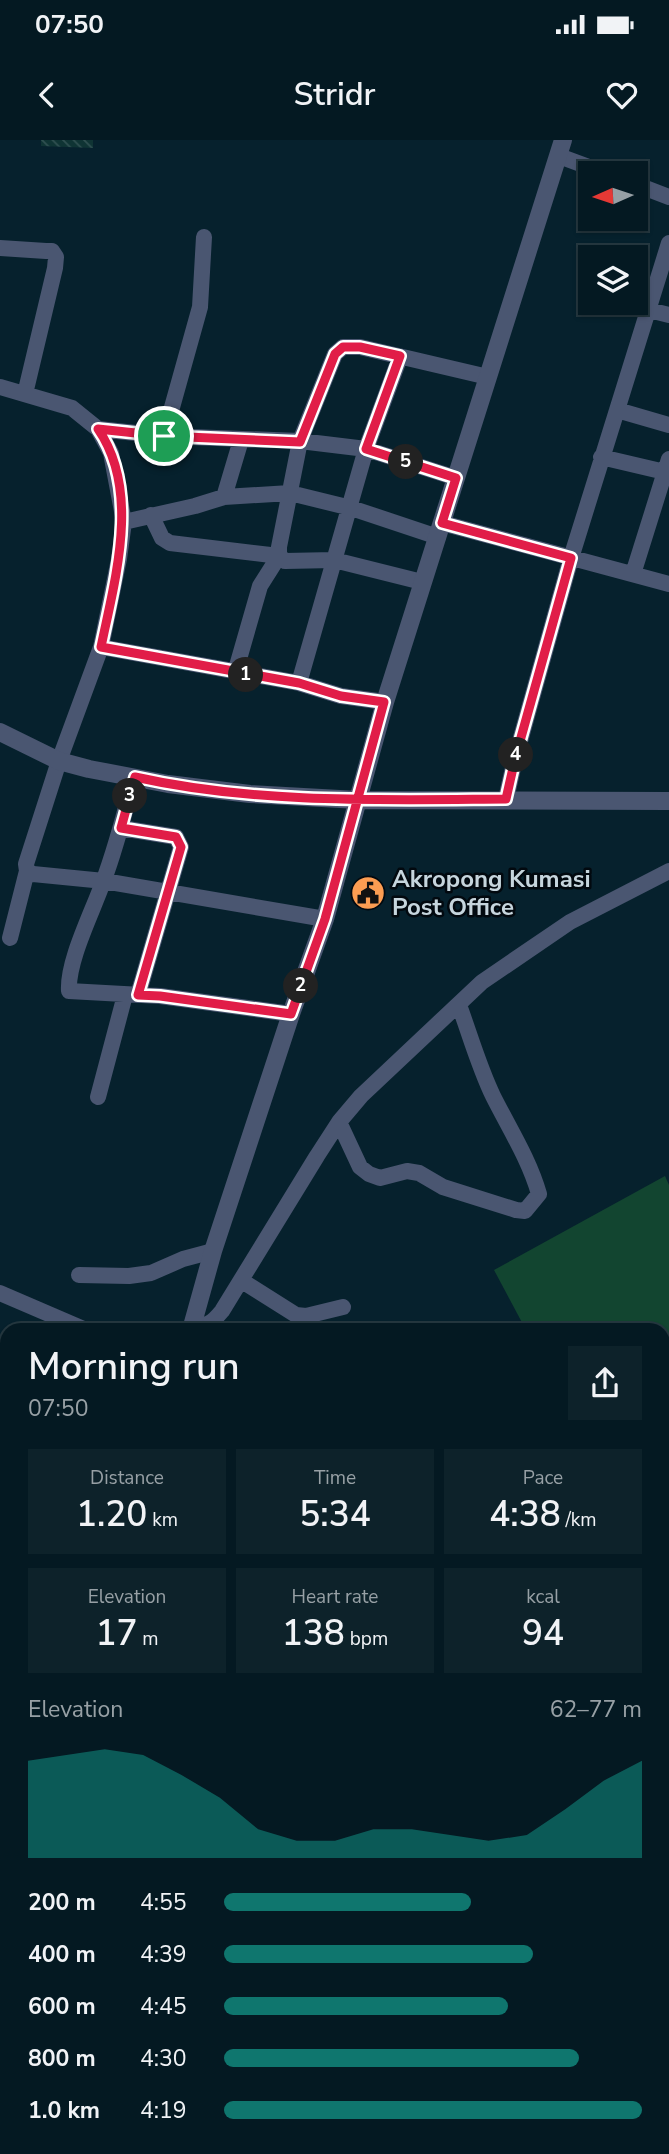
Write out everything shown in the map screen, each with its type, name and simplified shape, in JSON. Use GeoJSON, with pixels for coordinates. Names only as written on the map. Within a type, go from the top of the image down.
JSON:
{"type":"FeatureCollection","features":[{"type":"Feature","properties":{"kind":"street"},"geometry":{"type":"LineString","coordinates":[[193,1323],[213,1251],[325,919],[384,702],[561,148],[584,161]]}},
{"type":"Feature","properties":{"kind":"street"},"geometry":{"type":"LineString","coordinates":[[648,189],[669,197]]}},
{"type":"Feature","properties":{"kind":"street"},"geometry":{"type":"LineString","coordinates":[[164,436],[200,307],[204,237]]}},
{"type":"Feature","properties":{"kind":"street"},"geometry":{"type":"LineString","coordinates":[[506,799],[571,558],[669,243]]}},
{"type":"Feature","properties":{"kind":"street"},"geometry":{"type":"LineString","coordinates":[[0,248],[52,251],[55,257],[55,268],[25,394]]}},
{"type":"Feature","properties":{"kind":"street"},"geometry":{"type":"LineString","coordinates":[[649,310],[669,315]]}},
{"type":"Feature","properties":{"kind":"street"},"geometry":{"type":"LineString","coordinates":[[235,673],[260,586],[279,556],[300,442],[335,354],[343,347],[360,347],[488,377]]}},
{"type":"Feature","properties":{"kind":"street"},"geometry":{"type":"LineString","coordinates":[[299,683],[366,449],[400,356]]}},
{"type":"Feature","properties":{"kind":"street"},"geometry":{"type":"LineString","coordinates":[[0,387],[72,408],[98,429],[111,453],[124,522],[101,647],[59,761],[26,864],[27,871],[10,938]]}},
{"type":"Feature","properties":{"kind":"street"},"geometry":{"type":"LineString","coordinates":[[617,411],[669,425]]}},
{"type":"Feature","properties":{"kind":"street"},"geometry":{"type":"LineString","coordinates":[[98,429],[366,449],[456,478]]}},
{"type":"Feature","properties":{"kind":"street"},"geometry":{"type":"LineString","coordinates":[[225,497],[241,440]]}},
{"type":"Feature","properties":{"kind":"street"},"geometry":{"type":"LineString","coordinates":[[601,457],[668,468],[633,574]]}},
{"type":"Feature","properties":{"kind":"street"},"geometry":{"type":"LineString","coordinates":[[124,522],[225,497],[290,493],[440,530],[571,558],[669,584]]}},
{"type":"Feature","properties":{"kind":"street"},"geometry":{"type":"LineString","coordinates":[[151,515],[162,538],[170,543],[279,556],[285,561],[334,560],[422,582]]}},
{"type":"Feature","properties":{"kind":"street"},"geometry":{"type":"LineString","coordinates":[[101,647],[299,683],[341,696],[384,702]]}},
{"type":"Feature","properties":{"kind":"street"},"geometry":{"type":"LineString","coordinates":[[0,733],[59,761],[168,784],[250,794],[358,800],[669,801]]}},
{"type":"Feature","properties":{"kind":"street"},"geometry":{"type":"LineString","coordinates":[[135,777],[104,881],[79,941],[68,988],[71,993],[160,996],[291,1014]]}},
{"type":"Feature","properties":{"kind":"street"},"geometry":{"type":"LineString","coordinates":[[98,1097],[181,847],[176,837],[121,828]]}},
{"type":"Feature","properties":{"kind":"street"},"geometry":{"type":"LineString","coordinates":[[27,871],[33,874],[168,891],[325,919]]}},
{"type":"Feature","properties":{"kind":"street"},"geometry":{"type":"LineString","coordinates":[[212,1323],[243,1281],[300,1181],[339,1122],[361,1096],[482,982],[570,922],[669,871]]}},
{"type":"Feature","properties":{"kind":"street"},"geometry":{"type":"LineString","coordinates":[[339,1122],[360,1167],[369,1174],[380,1178],[407,1171],[419,1174],[443,1188],[525,1211],[539,1194],[480,1065],[459,1004]]}},
{"type":"Feature","properties":{"kind":"street"},"geometry":{"type":"LineString","coordinates":[[79,1275],[150,1273],[183,1259],[213,1251]]}},
{"type":"Feature","properties":{"kind":"street"},"geometry":{"type":"LineString","coordinates":[[243,1281],[296,1315],[306,1316],[343,1307]]}},
{"type":"Feature","properties":{"kind":"street"},"geometry":{"type":"LineString","coordinates":[[0,1293],[70,1323]]}},
{"type":"Feature","properties":{"kind":"green space"},"geometry":{"type":"Polygon","coordinates":[[[665,1176],[669,1185],[669,1323],[522,1323],[494,1270],[665,1176]]]}},
{"type":"Feature","properties":{"kind":"building"},"geometry":{"type":"Polygon","coordinates":[[[41,140],[93,140],[93,148],[41,146],[41,140]]]}},
{"type":"Feature","properties":{"kind":"place","name":"Akropong Kumasi Post Office"},"geometry":{"type":"Point","coordinates":[368,893]}},
{"type":"Feature","properties":{"kind":"route"},"geometry":{"type":"LineString","coordinates":[[164,436],[98,429],[106,439],[111,453],[124,522],[101,647],[299,683],[341,696],[384,702],[358,800],[325,919],[291,1014],[138,995],[181,847],[176,837],[121,828],[135,777],[250,794],[310,798],[358,800],[506,799],[571,558],[442,523],[456,478],[366,449],[400,356],[360,347],[343,347],[335,354],[300,442],[164,436]]}}]}
